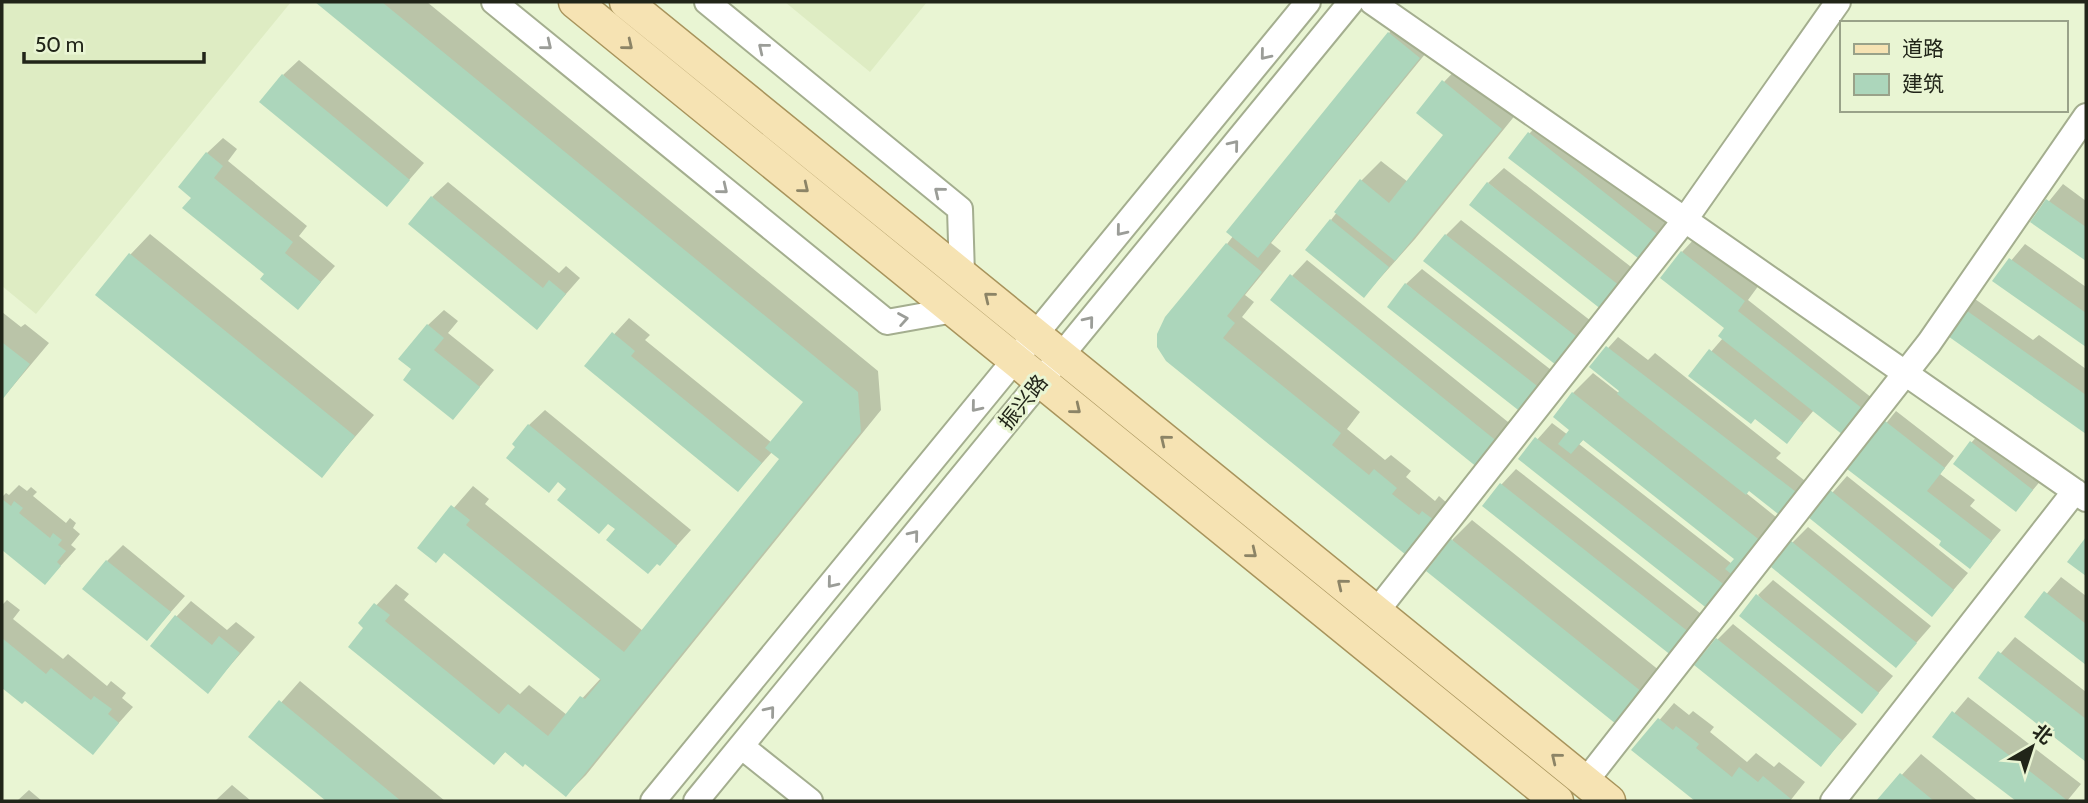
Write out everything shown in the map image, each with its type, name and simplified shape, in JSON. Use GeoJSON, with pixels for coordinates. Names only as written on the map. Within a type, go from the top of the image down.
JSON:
{"type":"FeatureCollection","features":[{"type":"Feature","properties":{"kind":"main road"},"geometry":{"type":"LineString","coordinates":[[575,2],[1558,801]]}},
{"type":"Feature","properties":{"kind":"main road"},"geometry":{"type":"LineString","coordinates":[[626,2],[1597,792]]}},
{"type":"Feature","properties":{"kind":"street"},"geometry":{"type":"LineString","coordinates":[[494,2],[887,322],[954,310]]}},
{"type":"Feature","properties":{"kind":"street"},"geometry":{"type":"LineString","coordinates":[[706,2],[960,209],[962,275]]}},
{"type":"Feature","properties":{"kind":"street","name":"振兴路"},"geometry":{"type":"LineString","coordinates":[[653,801],[1308,2]]}},
{"type":"Feature","properties":{"kind":"street","name":"振兴路"},"geometry":{"type":"LineString","coordinates":[[696,801],[1351,2]]}},
{"type":"Feature","properties":{"kind":"street"},"geometry":{"type":"LineString","coordinates":[[1372,2],[2081,495],[1833,801]]}},
{"type":"Feature","properties":{"kind":"street"},"geometry":{"type":"LineString","coordinates":[[1377,612],[1684,221],[1838,2]]}},
{"type":"Feature","properties":{"kind":"street"},"geometry":{"type":"LineString","coordinates":[[1597,792],[1905,374],[2086,116]]}},
{"type":"Feature","properties":{"kind":"street"},"geometry":{"type":"LineString","coordinates":[[741,746],[810,801]]}},
{"type":"Feature","properties":{"kind":"shaded area"},"geometry":{"type":"Polygon","coordinates":[[[2,2],[291,2],[36,314],[2,286],[2,2]]]}},
{"type":"Feature","properties":{"kind":"shaded area"},"geometry":{"type":"Polygon","coordinates":[[[785,2],[927,2],[870,72],[785,2]]]}},
{"type":"Feature","properties":{"kind":"building"},"geometry":{"type":"Polygon","coordinates":[[[315,2],[382,2],[858,392],[861,432],[566,797],[525,764],[523,767],[505,752],[494,765],[348,647],[363,628],[358,623],[374,603],[390,615],[385,621],[499,714],[508,704],[548,736],[580,696],[585,699],[601,680],[444,553],[436,563],[417,548],[451,505],[470,520],[466,525],[624,652],[779,459],[765,448],[803,402],[315,2]]]}},
{"type":"Feature","properties":{"kind":"building"},"geometry":{"type":"Polygon","coordinates":[[[1388,32],[1420,58],[1258,258],[1226,232],[1388,32]]]}},
{"type":"Feature","properties":{"kind":"building"},"geometry":{"type":"Polygon","coordinates":[[[282,74],[410,180],[387,207],[259,102],[282,74]]]}},
{"type":"Feature","properties":{"kind":"building"},"geometry":{"type":"Polygon","coordinates":[[[1442,80],[1502,129],[1395,261],[1334,212],[1360,179],[1389,203],[1443,135],[1416,113],[1442,80]]]}},
{"type":"Feature","properties":{"kind":"building"},"geometry":{"type":"Polygon","coordinates":[[[1528,132],[1662,238],[1643,262],[1508,158],[1528,132]]]}},
{"type":"Feature","properties":{"kind":"building"},"geometry":{"type":"Polygon","coordinates":[[[206,152],[223,166],[214,178],[293,242],[285,253],[321,282],[298,310],[260,279],[264,274],[182,208],[191,198],[178,187],[206,152]]]}},
{"type":"Feature","properties":{"kind":"building"},"geometry":{"type":"Polygon","coordinates":[[[1487,182],[1620,286],[1602,310],[1469,205],[1487,182]]]}},
{"type":"Feature","properties":{"kind":"building"},"geometry":{"type":"Polygon","coordinates":[[[431,196],[543,288],[549,280],[566,294],[537,330],[408,224],[431,196]]]}},
{"type":"Feature","properties":{"kind":"building"},"geometry":{"type":"Polygon","coordinates":[[[2046,199],[2086,227],[2086,261],[2030,222],[2046,199]]]}},
{"type":"Feature","properties":{"kind":"building"},"geometry":{"type":"Polygon","coordinates":[[[1330,219],[1389,267],[1364,298],[1305,250],[1330,219]]]}},
{"type":"Feature","properties":{"kind":"building"},"geometry":{"type":"Polygon","coordinates":[[[1445,234],[1577,337],[1556,365],[1423,261],[1445,234]]]}},
{"type":"Feature","properties":{"kind":"building"},"geometry":{"type":"Polygon","coordinates":[[[1226,243],[1262,272],[1227,316],[1235,323],[1223,338],[1341,433],[1332,445],[1369,475],[1374,469],[1397,488],[1392,494],[1419,515],[1422,511],[1434,520],[1406,555],[1166,361],[1157,347],[1157,334],[1165,317],[1226,243]]]}},
{"type":"Feature","properties":{"kind":"building"},"geometry":{"type":"Polygon","coordinates":[[[1681,251],[1745,301],[1738,311],[1863,409],[1843,435],[1718,336],[1724,328],[1660,278],[1681,251]]]}},
{"type":"Feature","properties":{"kind":"building"},"geometry":{"type":"Polygon","coordinates":[[[129,253],[355,436],[322,478],[95,295],[129,253]]]}},
{"type":"Feature","properties":{"kind":"building"},"geometry":{"type":"Polygon","coordinates":[[[2009,258],[2086,313],[2086,347],[1992,281],[2009,258]]]}},
{"type":"Feature","properties":{"kind":"building"},"geometry":{"type":"Polygon","coordinates":[[[1290,274],[1499,443],[1478,468],[1270,300],[1290,274]]]}},
{"type":"Feature","properties":{"kind":"building"},"geometry":{"type":"Polygon","coordinates":[[[1405,283],[1541,389],[1522,413],[1387,307],[1405,283]]]}},
{"type":"Feature","properties":{"kind":"building"},"geometry":{"type":"Polygon","coordinates":[[[1963,308],[2086,395],[2086,434],[1945,334],[1963,308]]]}},
{"type":"Feature","properties":{"kind":"building"},"geometry":{"type":"Polygon","coordinates":[[[427,324],[444,338],[434,350],[480,387],[453,420],[403,380],[411,369],[398,359],[427,324]]]}},
{"type":"Feature","properties":{"kind":"building"},"geometry":{"type":"Polygon","coordinates":[[[612,332],[635,351],[631,356],[762,463],[738,492],[584,366],[612,332]]]}},
{"type":"Feature","properties":{"kind":"building"},"geometry":{"type":"Polygon","coordinates":[[[3,343],[30,364],[2,400],[2,345],[3,343]]]}},
{"type":"Feature","properties":{"kind":"building"},"geometry":{"type":"Polygon","coordinates":[[[1606,346],[1800,495],[1782,517],[1749,491],[1746,495],[1617,394],[1619,391],[1589,367],[1606,346]]]}},
{"type":"Feature","properties":{"kind":"building"},"geometry":{"type":"Polygon","coordinates":[[[1709,349],[1803,423],[1787,444],[1755,419],[1751,424],[1688,376],[1709,349]]]}},
{"type":"Feature","properties":{"kind":"building"},"geometry":{"type":"Polygon","coordinates":[[[1572,392],[1762,542],[1735,577],[1725,569],[1734,559],[1583,440],[1571,454],[1558,444],[1569,430],[1553,417],[1572,392]]]}},
{"type":"Feature","properties":{"kind":"building"},"geometry":{"type":"Polygon","coordinates":[[[1885,421],[1945,468],[1927,491],[1992,541],[1970,569],[1939,545],[1941,541],[1847,469],[1885,421]]]}},
{"type":"Feature","properties":{"kind":"building"},"geometry":{"type":"Polygon","coordinates":[[[528,424],[677,546],[660,566],[657,564],[648,574],[606,540],[615,529],[608,524],[599,534],[557,500],[566,489],[558,482],[549,493],[506,458],[515,447],[512,444],[528,424]]]}},
{"type":"Feature","properties":{"kind":"building"},"geometry":{"type":"Polygon","coordinates":[[[1535,437],[1727,587],[1709,610],[1518,459],[1535,437]]]}},
{"type":"Feature","properties":{"kind":"building"},"geometry":{"type":"Polygon","coordinates":[[[1970,441],[2033,490],[2016,512],[1953,464],[1970,441]]]}},
{"type":"Feature","properties":{"kind":"building"},"geometry":{"type":"Polygon","coordinates":[[[1500,483],[1690,633],[1672,656],[1482,506],[1500,483]]]}},
{"type":"Feature","properties":{"kind":"building"},"geometry":{"type":"Polygon","coordinates":[[[1830,490],[1954,590],[1932,617],[1808,517],[1830,490]]]}},
{"type":"Feature","properties":{"kind":"building"},"geometry":{"type":"Polygon","coordinates":[[[2,499],[11,506],[14,501],[23,508],[19,513],[50,538],[53,533],[62,540],[58,545],[66,551],[57,562],[61,566],[45,585],[2,550],[2,499]]]}},
{"type":"Feature","properties":{"kind":"building"},"geometry":{"type":"Polygon","coordinates":[[[2086,537],[2086,576],[2067,562],[2086,537]]]}},
{"type":"Feature","properties":{"kind":"building"},"geometry":{"type":"Polygon","coordinates":[[[1451,539],[1642,692],[1616,724],[1426,571],[1451,539]]]}},
{"type":"Feature","properties":{"kind":"building"},"geometry":{"type":"Polygon","coordinates":[[[1791,541],[1917,643],[1896,668],[1771,567],[1791,541]]]}},
{"type":"Feature","properties":{"kind":"building"},"geometry":{"type":"Polygon","coordinates":[[[106,560],[171,612],[147,641],[82,589],[106,560]]]}},
{"type":"Feature","properties":{"kind":"building"},"geometry":{"type":"Polygon","coordinates":[[[2044,591],[2086,624],[2086,665],[2024,617],[2044,591]]]}},
{"type":"Feature","properties":{"kind":"building"},"geometry":{"type":"Polygon","coordinates":[[[1756,594],[1879,693],[1862,714],[1739,616],[1756,594]]]}},
{"type":"Feature","properties":{"kind":"building"},"geometry":{"type":"Polygon","coordinates":[[[175,615],[212,645],[219,636],[240,653],[208,694],[150,646],[175,615]]]}},
{"type":"Feature","properties":{"kind":"building"},"geometry":{"type":"Polygon","coordinates":[[[2,638],[46,674],[51,668],[91,700],[94,696],[112,709],[108,714],[119,723],[93,755],[25,701],[22,704],[2,688],[2,638]]]}},
{"type":"Feature","properties":{"kind":"building"},"geometry":{"type":"Polygon","coordinates":[[[1716,638],[1842,740],[1821,767],[1694,665],[1716,638]]]}},
{"type":"Feature","properties":{"kind":"building"},"geometry":{"type":"Polygon","coordinates":[[[1998,651],[2086,719],[2086,762],[1978,678],[1998,651]]]}},
{"type":"Feature","properties":{"kind":"building"},"geometry":{"type":"Polygon","coordinates":[[[279,700],[401,801],[326,801],[248,737],[279,700]]]}},
{"type":"Feature","properties":{"kind":"building"},"geometry":{"type":"Polygon","coordinates":[[[1952,711],[2068,801],[2016,801],[1932,737],[1952,711]]]}},
{"type":"Feature","properties":{"kind":"building"},"geometry":{"type":"Polygon","coordinates":[[[1658,718],[1673,730],[1676,726],[1699,744],[1696,748],[1732,777],[1739,767],[1758,782],[1763,776],[1791,799],[1695,801],[1631,750],[1658,718]]]}},
{"type":"Feature","properties":{"kind":"building"},"geometry":{"type":"Polygon","coordinates":[[[1900,773],[1934,801],[1876,801],[1900,773]]]}}]}
